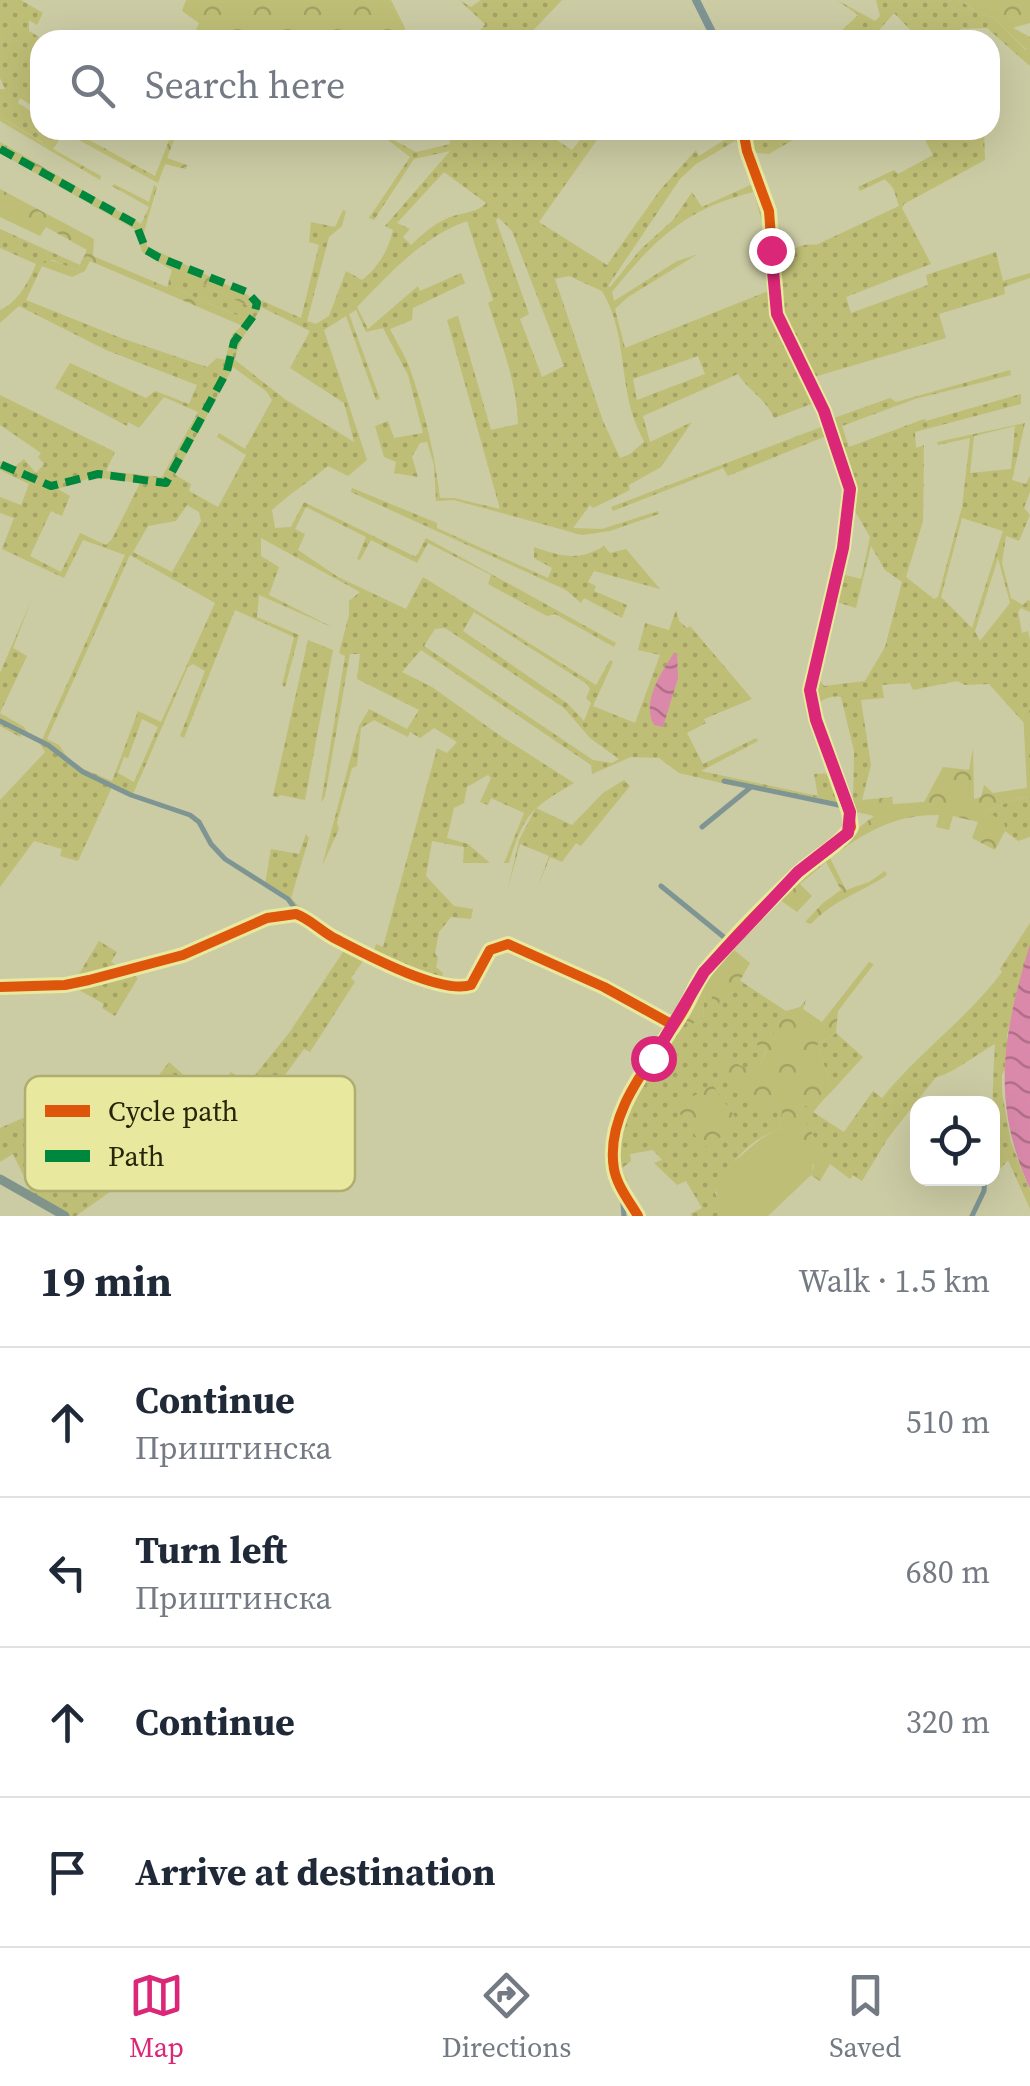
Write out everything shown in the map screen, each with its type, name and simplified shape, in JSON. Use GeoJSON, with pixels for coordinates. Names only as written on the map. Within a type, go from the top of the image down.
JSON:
{"type":"FeatureCollection","features":[{"type":"Feature","properties":{"kind":"main road"},"geometry":{"type":"LineString","coordinates":[[0,1179],[65,1216]]}},
{"type":"Feature","properties":{"kind":"street"},"geometry":{"type":"LineString","coordinates":[[696,0],[711,30]]}},
{"type":"Feature","properties":{"kind":"street"},"geometry":{"type":"LineString","coordinates":[[638,1216],[614,1164],[618,1123],[633,1090],[697,982],[798,872],[848,833],[851,823],[816,720],[810,690],[843,548],[850,503],[847,475],[832,428],[777,314],[770,211],[746,140]]}},
{"type":"Feature","properties":{"kind":"street"},"geometry":{"type":"LineString","coordinates":[[0,721],[48,745],[70,765],[90,776],[132,796],[190,815],[224,859],[288,899],[300,914],[336,940],[409,972],[458,987],[471,985],[490,950],[504,944],[556,965],[673,1026]]}},
{"type":"Feature","properties":{"kind":"street"},"geometry":{"type":"LineString","coordinates":[[724,780],[848,807]]}},
{"type":"Feature","properties":{"kind":"street"},"geometry":{"type":"LineString","coordinates":[[702,827],[751,786]]}},
{"type":"Feature","properties":{"kind":"street"},"geometry":{"type":"LineString","coordinates":[[661,886],[730,942]]}},
{"type":"Feature","properties":{"kind":"street"},"geometry":{"type":"LineString","coordinates":[[0,987],[65,985],[89,980],[198,950],[268,918],[300,914]]}},
{"type":"Feature","properties":{"kind":"street"},"geometry":{"type":"LineString","coordinates":[[973,1214],[984,1186]]}},
{"type":"Feature","properties":{"kind":"street"},"geometry":{"type":"LineString","coordinates":[[622,1188],[624,1216]]}},
{"type":"Feature","properties":{"kind":"green space"},"geometry":{"type":"Polygon","coordinates":[[[0,0],[21,0],[43,13],[37,25],[29,20],[30,104],[20,98],[18,103],[30,111],[30,134],[0,117],[0,89],[5,89],[0,78],[0,0]]]}},
{"type":"Feature","properties":{"kind":"green space"},"geometry":{"type":"Polygon","coordinates":[[[186,0],[391,0],[405,28],[196,30],[199,23],[182,11],[186,0]]]}},
{"type":"Feature","properties":{"kind":"green space"},"geometry":{"type":"Polygon","coordinates":[[[459,0],[471,7],[481,0],[562,0],[534,30],[480,30],[485,24],[459,0]]]}},
{"type":"Feature","properties":{"kind":"green space"},"geometry":{"type":"Polygon","coordinates":[[[837,0],[875,21],[880,16],[876,0],[949,0],[958,7],[963,2],[980,15],[993,17],[1026,50],[1030,48],[1030,66],[1000,39],[1000,30],[910,30],[894,13],[879,30],[842,30],[858,15],[837,0]]]}},
{"type":"Feature","properties":{"kind":"green space"},"geometry":{"type":"Polygon","coordinates":[[[949,0],[1030,0],[1030,23],[1013,28],[1030,37],[1030,48],[1027,50],[993,17],[980,15],[964,2],[958,8],[949,0]]]}},
{"type":"Feature","properties":{"kind":"green space"},"geometry":{"type":"Polygon","coordinates":[[[0,117],[30,135],[30,139],[0,121],[0,117]]]}},
{"type":"Feature","properties":{"kind":"green space"},"geometry":{"type":"Polygon","coordinates":[[[32,140],[59,140],[53,149],[101,176],[100,180],[32,140]]]}},
{"type":"Feature","properties":{"kind":"green space"},"geometry":{"type":"Polygon","coordinates":[[[79,140],[89,140],[155,176],[169,140],[174,140],[167,158],[187,165],[186,169],[165,164],[158,183],[79,140]]]}},
{"type":"Feature","properties":{"kind":"green space"},"geometry":{"type":"Polygon","coordinates":[[[388,140],[416,152],[450,144],[449,140],[557,140],[572,150],[580,140],[597,140],[539,222],[607,265],[660,190],[696,150],[699,156],[724,140],[742,140],[743,148],[735,141],[696,164],[680,179],[608,286],[673,220],[692,192],[702,207],[757,182],[767,230],[754,192],[709,207],[673,228],[612,292],[614,301],[677,261],[696,255],[615,309],[625,348],[771,290],[778,326],[831,434],[728,476],[723,468],[613,511],[611,507],[824,426],[814,403],[774,418],[738,374],[643,416],[650,442],[692,422],[661,467],[629,485],[630,490],[593,508],[590,505],[573,528],[602,529],[658,511],[659,514],[610,531],[582,535],[454,500],[436,501],[434,465],[427,442],[420,443],[412,457],[418,477],[394,473],[396,462],[384,457],[375,426],[388,421],[394,438],[423,433],[408,375],[383,328],[366,332],[356,310],[349,314],[380,399],[376,400],[346,316],[324,330],[367,460],[348,476],[328,466],[272,510],[275,528],[291,527],[304,502],[416,557],[426,538],[616,643],[614,647],[555,614],[547,616],[488,584],[491,575],[428,543],[417,563],[371,540],[360,560],[357,559],[366,537],[306,507],[295,529],[305,534],[298,550],[338,577],[406,609],[423,577],[596,685],[610,660],[613,662],[593,706],[635,723],[660,655],[638,650],[645,623],[669,630],[676,610],[679,621],[687,628],[690,626],[752,699],[704,719],[706,723],[687,733],[703,764],[756,738],[758,741],[701,771],[818,796],[814,774],[833,773],[844,805],[679,773],[659,758],[631,757],[592,774],[591,765],[421,650],[402,672],[432,687],[574,783],[531,814],[509,863],[504,863],[524,813],[491,798],[488,805],[480,802],[491,778],[488,775],[467,787],[464,803],[454,808],[447,838],[468,844],[490,863],[463,863],[464,847],[432,841],[426,876],[454,906],[473,909],[471,919],[451,917],[439,932],[435,953],[436,967],[443,973],[441,982],[346,944],[265,884],[271,849],[299,854],[306,834],[309,838],[291,898],[340,935],[374,951],[376,944],[383,947],[437,748],[447,753],[457,742],[434,728],[420,738],[410,732],[408,737],[374,720],[361,728],[357,766],[352,768],[337,823],[339,829],[322,866],[359,726],[369,709],[407,729],[419,710],[357,679],[360,654],[350,654],[321,803],[345,656],[339,653],[349,601],[360,592],[261,538],[261,556],[279,567],[269,595],[334,628],[259,595],[257,617],[299,635],[285,687],[282,685],[294,637],[235,610],[184,738],[180,736],[205,671],[193,664],[188,667],[133,794],[113,785],[78,861],[60,856],[62,849],[34,841],[0,887],[0,800],[45,752],[38,741],[41,742],[125,555],[83,540],[64,578],[2,549],[14,518],[0,513],[0,497],[21,505],[29,484],[0,470],[0,461],[13,468],[24,459],[36,473],[44,464],[38,457],[41,453],[0,425],[0,395],[115,452],[106,471],[162,477],[198,412],[164,397],[139,428],[128,422],[127,426],[55,388],[70,363],[146,398],[155,391],[189,404],[197,385],[106,350],[19,306],[0,323],[0,310],[22,291],[36,264],[0,248],[0,229],[80,265],[77,271],[53,260],[38,264],[42,266],[26,300],[207,367],[217,358],[225,360],[232,335],[248,320],[176,289],[178,273],[253,308],[251,296],[301,318],[319,245],[309,242],[311,222],[335,227],[343,210],[346,211],[342,226],[329,237],[307,321],[316,324],[329,316],[346,271],[362,280],[378,264],[393,230],[385,226],[450,151],[414,159],[374,220],[369,218],[410,157],[388,140]],[[444,172],[397,223],[410,229],[403,237],[411,245],[441,221],[486,203],[444,172]],[[499,218],[496,220],[529,314],[520,319],[542,377],[564,366],[512,231],[499,218]],[[467,221],[407,258],[357,307],[368,329],[418,286],[420,291],[461,273],[465,283],[413,308],[412,320],[390,329],[409,366],[421,403],[440,498],[500,509],[447,320],[458,316],[491,430],[518,424],[517,408],[488,303],[493,300],[467,221]],[[569,276],[555,279],[603,421],[620,458],[644,442],[632,413],[615,320],[602,291],[569,276]],[[261,307],[235,360],[286,400],[354,442],[344,403],[290,368],[310,331],[261,307]],[[698,356],[633,379],[637,400],[705,374],[698,356]],[[233,367],[175,475],[191,484],[189,491],[218,507],[246,455],[217,437],[219,433],[245,449],[272,400],[233,367]],[[93,477],[58,489],[70,496],[62,516],[51,511],[30,556],[61,572],[80,533],[106,545],[112,539],[140,483],[93,477]],[[187,505],[176,521],[148,526],[133,552],[172,572],[201,521],[199,512],[187,505]],[[130,555],[47,739],[59,745],[72,764],[112,781],[138,711],[161,722],[215,603],[130,555]],[[474,612],[463,631],[567,703],[584,721],[591,703],[586,698],[590,689],[587,684],[474,612]],[[445,628],[435,629],[424,646],[593,760],[612,763],[619,759],[590,738],[564,708],[445,628]],[[142,719],[128,758],[124,757],[118,773],[134,782],[158,727],[142,719]]]}},
{"type":"Feature","properties":{"kind":"green space"},"geometry":{"type":"Polygon","coordinates":[[[746,140],[793,140],[769,154],[749,152],[746,140]]]}},
{"type":"Feature","properties":{"kind":"green space"},"geometry":{"type":"Polygon","coordinates":[[[925,140],[984,140],[985,160],[902,208],[931,264],[846,297],[851,313],[928,285],[926,275],[996,252],[1003,281],[1030,273],[1030,278],[1004,287],[1005,294],[939,314],[946,338],[814,377],[834,418],[890,398],[896,402],[1010,370],[1011,375],[915,399],[842,426],[849,447],[924,419],[1021,394],[1021,404],[915,432],[916,448],[924,445],[923,521],[906,577],[934,599],[938,597],[962,507],[970,438],[938,445],[937,442],[1025,423],[1012,480],[1026,484],[1030,476],[1024,508],[1030,515],[1019,541],[1006,536],[1002,563],[1011,598],[1023,605],[1030,601],[1030,612],[1021,608],[1018,612],[1022,633],[1028,631],[1030,640],[1030,710],[1023,712],[1024,723],[989,684],[965,685],[957,681],[913,690],[910,683],[882,685],[884,698],[861,700],[871,765],[862,800],[853,805],[854,751],[841,697],[824,699],[814,712],[814,673],[824,686],[865,681],[885,647],[902,582],[885,570],[871,546],[856,608],[833,601],[838,573],[861,579],[870,537],[851,504],[846,467],[781,325],[772,263],[798,247],[816,245],[899,206],[885,179],[860,191],[858,187],[894,170],[898,174],[933,155],[925,140]],[[1015,426],[974,436],[970,473],[1011,469],[1015,426]],[[962,518],[941,597],[972,628],[1003,531],[962,518]],[[998,558],[975,631],[980,641],[1010,603],[998,558]]]}},
{"type":"Feature","properties":{"kind":"green space"},"geometry":{"type":"Polygon","coordinates":[[[0,142],[141,224],[149,207],[112,186],[149,202],[154,185],[157,187],[144,232],[147,246],[248,295],[255,305],[253,308],[179,274],[176,289],[248,320],[243,326],[90,261],[85,271],[72,277],[36,264],[52,261],[77,271],[87,250],[46,227],[40,236],[0,217],[0,189],[94,239],[93,256],[167,287],[172,270],[142,252],[136,230],[0,153],[0,142]]]}},
{"type":"Feature","properties":{"kind":"green space"},"geometry":{"type":"Polygon","coordinates":[[[352,488],[437,523],[437,528],[548,578],[552,568],[534,558],[534,547],[569,556],[604,546],[610,553],[626,549],[660,589],[594,571],[588,582],[596,586],[594,591],[627,605],[622,618],[584,598],[581,603],[566,590],[351,492],[352,488]]]}},
{"type":"Feature","properties":{"kind":"green space"},"geometry":{"type":"Polygon","coordinates":[[[31,601],[13,648],[27,656],[0,713],[0,673],[31,601]]]}},
{"type":"Feature","properties":{"kind":"green space"},"geometry":{"type":"Polygon","coordinates":[[[308,640],[333,650],[305,800],[273,796],[308,640]]]}},
{"type":"Feature","properties":{"kind":"green space"},"geometry":{"type":"Polygon","coordinates":[[[1030,710],[1030,800],[1023,796],[986,811],[1004,822],[1005,831],[995,850],[972,838],[978,822],[953,816],[949,830],[936,827],[939,815],[908,818],[868,833],[830,858],[846,890],[885,871],[887,875],[839,902],[811,924],[805,922],[841,890],[826,862],[800,884],[812,896],[797,912],[780,900],[734,950],[750,963],[733,993],[722,991],[719,1004],[711,1004],[713,989],[705,992],[703,1019],[689,1025],[685,1017],[695,1009],[692,994],[714,964],[793,879],[874,816],[852,811],[853,805],[862,800],[892,797],[893,804],[924,802],[943,767],[969,770],[973,748],[974,799],[981,797],[984,785],[993,793],[1027,788],[1023,712],[1030,710]]]}},
{"type":"Feature","properties":{"kind":"green space"},"geometry":{"type":"Polygon","coordinates":[[[0,713],[24,727],[30,736],[23,732],[20,737],[0,726],[0,713]]]}},
{"type":"Feature","properties":{"kind":"green space"},"geometry":{"type":"Polygon","coordinates":[[[624,780],[630,786],[581,846],[576,843],[562,862],[550,857],[537,889],[549,856],[520,844],[507,892],[519,840],[536,808],[572,825],[603,793],[624,780]]]}},
{"type":"Feature","properties":{"kind":"green space"},"geometry":{"type":"Polygon","coordinates":[[[1023,796],[1030,800],[1030,837],[1018,841],[1005,831],[1004,822],[984,812],[1023,796]]]}},
{"type":"Feature","properties":{"kind":"green space"},"geometry":{"type":"Polygon","coordinates":[[[1030,923],[1030,949],[1007,1035],[1009,1063],[1002,1075],[1002,1093],[1011,1142],[1030,1191],[1030,1209],[1008,1160],[1000,1169],[1000,1096],[993,1096],[995,1044],[936,1077],[921,1096],[910,1096],[910,1110],[862,1181],[853,1175],[850,1179],[830,1164],[797,1109],[823,1100],[813,1112],[844,1132],[873,1091],[882,1098],[988,989],[1002,972],[1000,969],[1030,923]]]}},
{"type":"Feature","properties":{"kind":"green space"},"geometry":{"type":"Polygon","coordinates":[[[99,941],[117,952],[111,962],[138,978],[115,1016],[102,1008],[104,1004],[79,990],[67,991],[65,984],[74,982],[99,941]]]}},
{"type":"Feature","properties":{"kind":"green space"},"geometry":{"type":"Polygon","coordinates":[[[347,946],[368,954],[351,978],[355,982],[310,1052],[304,1049],[284,1076],[254,1076],[289,1033],[347,946]]]}},
{"type":"Feature","properties":{"kind":"green space"},"geometry":{"type":"Polygon","coordinates":[[[869,962],[874,964],[838,1011],[836,1033],[817,1045],[833,1090],[823,1100],[798,1109],[830,1164],[820,1181],[811,1175],[814,1165],[787,1131],[778,1130],[782,1111],[764,1112],[742,1094],[721,1063],[724,1057],[755,1073],[767,1050],[757,1045],[758,1024],[773,1035],[786,1011],[800,1007],[806,1000],[803,1009],[822,1022],[869,962]]]}},
{"type":"Feature","properties":{"kind":"green space"},"geometry":{"type":"Polygon","coordinates":[[[739,980],[786,1011],[773,1036],[759,1025],[767,1049],[755,1074],[725,1058],[782,1111],[778,1130],[748,1147],[720,1183],[715,1193],[727,1216],[692,1216],[702,1208],[686,1181],[677,1185],[654,1163],[662,1160],[653,1150],[630,1154],[631,1161],[621,1169],[628,1181],[620,1183],[615,1155],[618,1131],[634,1090],[692,994],[695,1009],[703,1019],[705,991],[713,987],[733,993],[739,980]]]}},
{"type":"Feature","properties":{"kind":"green space"},"geometry":{"type":"Polygon","coordinates":[[[836,1033],[863,1057],[833,1090],[817,1045],[836,1033]]]}},
{"type":"Feature","properties":{"kind":"green space"},"geometry":{"type":"Polygon","coordinates":[[[169,1062],[185,1076],[158,1076],[169,1062]]]}},
{"type":"Feature","properties":{"kind":"green space"},"geometry":{"type":"Polygon","coordinates":[[[712,1084],[740,1124],[704,1148],[676,1108],[712,1084]]]}},
{"type":"Feature","properties":{"kind":"green space"},"geometry":{"type":"Polygon","coordinates":[[[25,1117],[25,1179],[13,1154],[0,1162],[0,1128],[25,1117]]]}},
{"type":"Feature","properties":{"kind":"green space"},"geometry":{"type":"Polygon","coordinates":[[[778,1130],[795,1134],[807,1143],[812,1157],[811,1175],[768,1216],[727,1216],[716,1190],[723,1174],[759,1140],[778,1130]]]}},
{"type":"Feature","properties":{"kind":"green space"},"geometry":{"type":"Polygon","coordinates":[[[23,1190],[111,1191],[76,1216],[69,1216],[23,1190]]]}},
{"type":"Feature","properties":{"kind":"water"},"geometry":{"type":"Polygon","coordinates":[[[674,653],[678,678],[663,727],[654,725],[651,697],[674,653]]]}},
{"type":"Feature","properties":{"kind":"water"},"geometry":{"type":"Polygon","coordinates":[[[1030,944],[1030,1189],[1009,1126],[1005,1067],[1013,1008],[1030,944]]]}},
{"type":"Feature","properties":{"kind":"marked path"},"geometry":{"type":"LineString","coordinates":[[0,149],[136,224],[146,250],[247,292],[257,303],[254,315],[234,342],[227,371],[166,483],[98,474],[51,486],[0,464]]}},
{"type":"Feature","properties":{"kind":"cycle path"},"geometry":{"type":"LineString","coordinates":[[638,1216],[614,1169],[613,1147],[624,1105],[705,971],[800,871],[851,827],[810,690],[843,548],[850,489],[824,411],[777,314],[769,211],[745,140]]}},
{"type":"Feature","properties":{"kind":"cycle path"},"geometry":{"type":"LineString","coordinates":[[0,987],[65,985],[89,980],[183,955],[267,918],[296,914],[384,963],[423,979],[458,987],[471,985],[490,950],[508,944],[604,987],[673,1025]]}},
{"type":"Feature","properties":{"kind":"route"},"geometry":{"type":"LineString","coordinates":[[653,1058],[714,960],[798,872],[851,827],[850,812],[810,698],[810,682],[843,548],[850,489],[824,411],[777,314],[771,250]]}}]}
